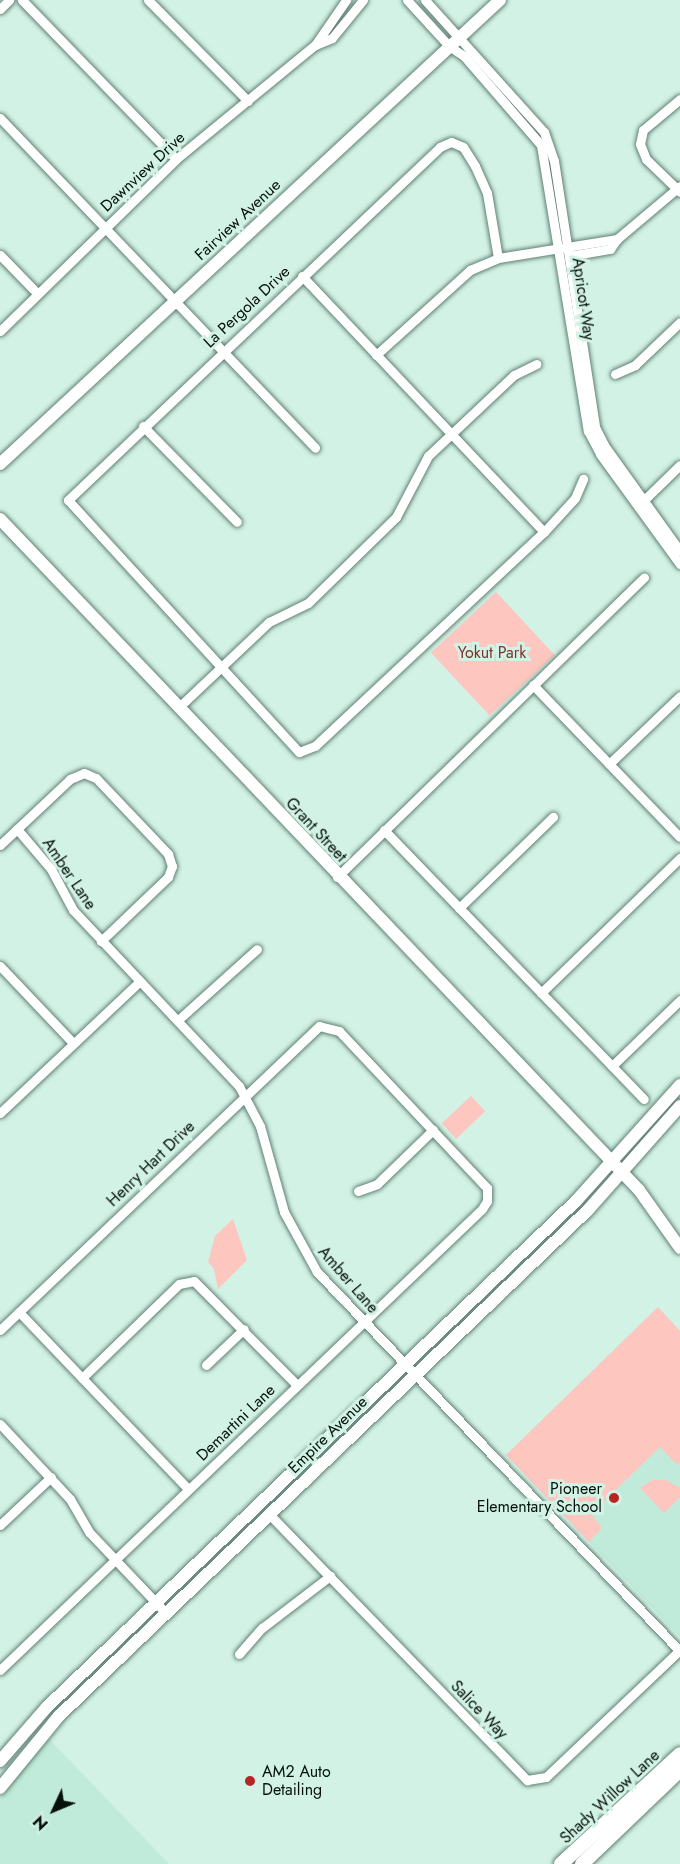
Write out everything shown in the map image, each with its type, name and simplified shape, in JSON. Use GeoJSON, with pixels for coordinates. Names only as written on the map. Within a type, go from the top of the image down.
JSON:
{"type":"FeatureCollection","features":[{"type":"Feature","properties":{"kind":"main road","name":"Shady Willow Lane"},"geometry":{"type":"LineString","coordinates":[[561,1864],[680,1754]]}},
{"type":"Feature","properties":{"kind":"main road","name":"Shady Willow Lane"},"geometry":{"type":"LineString","coordinates":[[582,1864],[680,1770]]}},
{"type":"Feature","properties":{"kind":"street"},"geometry":{"type":"LineString","coordinates":[[0,9],[9,0]]}},
{"type":"Feature","properties":{"kind":"street"},"geometry":{"type":"LineString","coordinates":[[22,0],[176,159]]}},
{"type":"Feature","properties":{"kind":"street"},"geometry":{"type":"LineString","coordinates":[[148,0],[248,101]]}},
{"type":"Feature","properties":{"kind":"street","name":"Dawnview Drive"},"geometry":{"type":"LineString","coordinates":[[0,331],[176,159],[315,45],[346,0]]}},
{"type":"Feature","properties":{"kind":"street","name":"Dawnview Drive"},"geometry":{"type":"LineString","coordinates":[[315,45],[332,38],[363,0]]}},
{"type":"Feature","properties":{"kind":"street"},"geometry":{"type":"LineString","coordinates":[[407,0],[454,42]]}},
{"type":"Feature","properties":{"kind":"street"},"geometry":{"type":"LineString","coordinates":[[425,0],[454,42]]}},
{"type":"Feature","properties":{"kind":"street","name":"Fairview Avenue"},"geometry":{"type":"LineString","coordinates":[[0,464],[500,0]]}},
{"type":"Feature","properties":{"kind":"street","name":"Apricot Way"},"geometry":{"type":"LineString","coordinates":[[454,42],[541,145],[566,251],[588,431],[600,454],[680,551]]}},
{"type":"Feature","properties":{"kind":"street"},"geometry":{"type":"LineString","coordinates":[[376,355],[442,291],[470,270],[498,258],[566,251],[617,239],[679,189],[646,159],[640,144],[643,130],[680,99]]}},
{"type":"Feature","properties":{"kind":"street"},"geometry":{"type":"LineString","coordinates":[[0,118],[107,227],[315,448]]}},
{"type":"Feature","properties":{"kind":"street","name":"La Pergola Drive"},"geometry":{"type":"LineString","coordinates":[[222,665],[68,500],[143,426],[440,147],[451,142],[463,147],[487,193],[498,258]]}},
{"type":"Feature","properties":{"kind":"street"},"geometry":{"type":"LineString","coordinates":[[0,255],[37,293]]}},
{"type":"Feature","properties":{"kind":"street"},"geometry":{"type":"LineString","coordinates":[[302,276],[544,532]]}},
{"type":"Feature","properties":{"kind":"street"},"geometry":{"type":"LineString","coordinates":[[615,374],[635,365],[680,322]]}},
{"type":"Feature","properties":{"kind":"street"},"geometry":{"type":"LineString","coordinates":[[179,707],[269,622],[308,603],[396,517],[428,456],[514,375],[537,364]]}},
{"type":"Feature","properties":{"kind":"street"},"geometry":{"type":"LineString","coordinates":[[143,426],[237,522]]}},
{"type":"Feature","properties":{"kind":"street"},"geometry":{"type":"LineString","coordinates":[[641,502],[680,465]]}},
{"type":"Feature","properties":{"kind":"street"},"geometry":{"type":"LineString","coordinates":[[222,665],[292,746],[299,752],[307,751],[544,532],[575,498],[583,479]]}},
{"type":"Feature","properties":{"kind":"street","name":"Apricot Way"},"geometry":{"type":"LineString","coordinates":[[641,502],[680,564]]}},
{"type":"Feature","properties":{"kind":"street","name":"Grant Street"},"geometry":{"type":"LineString","coordinates":[[0,519],[337,877],[620,1172]]}},
{"type":"Feature","properties":{"kind":"street"},"geometry":{"type":"LineString","coordinates":[[337,877],[644,577]]}},
{"type":"Feature","properties":{"kind":"street"},"geometry":{"type":"LineString","coordinates":[[533,685],[680,837]]}},
{"type":"Feature","properties":{"kind":"street"},"geometry":{"type":"LineString","coordinates":[[609,764],[680,696]]}},
{"type":"Feature","properties":{"kind":"street"},"geometry":{"type":"LineString","coordinates":[[0,845],[70,779],[84,773],[96,778],[168,854],[172,866],[168,876],[102,940]]}},
{"type":"Feature","properties":{"kind":"street"},"geometry":{"type":"LineString","coordinates":[[459,908],[553,817]]}},
{"type":"Feature","properties":{"kind":"street","name":"Amber Lane"},"geometry":{"type":"LineString","coordinates":[[17,829],[46,861],[73,910],[178,1020],[244,1095],[260,1126],[284,1212],[300,1247],[317,1272],[680,1651]]}},
{"type":"Feature","properties":{"kind":"street"},"geometry":{"type":"LineString","coordinates":[[384,830],[644,1099]]}},
{"type":"Feature","properties":{"kind":"street"},"geometry":{"type":"LineString","coordinates":[[541,993],[680,858]]}},
{"type":"Feature","properties":{"kind":"street"},"geometry":{"type":"LineString","coordinates":[[178,1020],[257,949]]}},
{"type":"Feature","properties":{"kind":"street"},"geometry":{"type":"LineString","coordinates":[[0,966],[74,1043]]}},
{"type":"Feature","properties":{"kind":"street"},"geometry":{"type":"LineString","coordinates":[[0,1098],[4,1109],[140,981]]}},
{"type":"Feature","properties":{"kind":"street"},"geometry":{"type":"LineString","coordinates":[[612,1066],[680,1000]]}},
{"type":"Feature","properties":{"kind":"street","name":"Henry Hart Drive"},"geometry":{"type":"LineString","coordinates":[[0,1330],[312,1030],[327,1025],[339,1031],[433,1130]]}},
{"type":"Feature","properties":{"kind":"street","name":"Empire Avenue"},"geometry":{"type":"LineString","coordinates":[[0,1761],[47,1707],[576,1201],[680,1084]]}},
{"type":"Feature","properties":{"kind":"street","name":"Empire Avenue"},"geometry":{"type":"LineString","coordinates":[[0,1788],[59,1716],[588,1210],[680,1106]]}},
{"type":"Feature","properties":{"kind":"street"},"geometry":{"type":"LineString","coordinates":[[358,1191],[377,1184],[433,1130]]}},
{"type":"Feature","properties":{"kind":"street","name":"Demartini Lane"},"geometry":{"type":"LineString","coordinates":[[0,1670],[482,1209],[488,1195],[482,1181],[433,1130]]}},
{"type":"Feature","properties":{"kind":"street"},"geometry":{"type":"LineString","coordinates":[[620,1172],[649,1203],[680,1248]]}},
{"type":"Feature","properties":{"kind":"street"},"geometry":{"type":"LineString","coordinates":[[82,1378],[179,1284],[194,1281],[297,1385]]}},
{"type":"Feature","properties":{"kind":"street"},"geometry":{"type":"LineString","coordinates":[[19,1312],[189,1489]]}},
{"type":"Feature","properties":{"kind":"street"},"geometry":{"type":"LineString","coordinates":[[206,1365],[244,1329]]}},
{"type":"Feature","properties":{"kind":"street"},"geometry":{"type":"LineString","coordinates":[[0,1424],[51,1477],[115,1560],[166,1613]]}},
{"type":"Feature","properties":{"kind":"street"},"geometry":{"type":"LineString","coordinates":[[0,1526],[51,1477]]}},
{"type":"Feature","properties":{"kind":"street","name":"Salice Way"},"geometry":{"type":"LineString","coordinates":[[269,1514],[527,1780],[546,1777],[680,1651]]}},
{"type":"Feature","properties":{"kind":"street"},"geometry":{"type":"LineString","coordinates":[[239,1654],[262,1628],[330,1576]]}},
{"type":"Feature","properties":{"kind":"shaded area","name":"Pioneer Elementary School"},"geometry":{"type":"Polygon","coordinates":[[[658,1307],[680,1331],[680,1637],[506,1455],[658,1307]]]}},
{"type":"Feature","properties":{"kind":"shaded area"},"geometry":{"type":"Polygon","coordinates":[[[46,1736],[169,1864],[0,1864],[0,1797],[46,1736]]]}},
{"type":"Feature","properties":{"kind":"green space","name":"Yokut Park"},"geometry":{"type":"Polygon","coordinates":[[[496,592],[555,655],[490,716],[431,653],[496,592]]]}},
{"type":"Feature","properties":{"kind":"green space"},"geometry":{"type":"Polygon","coordinates":[[[471,1096],[485,1111],[456,1139],[442,1123],[471,1096]]]}},
{"type":"Feature","properties":{"kind":"green space"},"geometry":{"type":"Polygon","coordinates":[[[233,1219],[247,1260],[218,1289],[214,1269],[208,1262],[215,1236],[233,1219]]]}},
{"type":"Feature","properties":{"kind":"green space","name":"Pioneer Elementary School"},"geometry":{"type":"Polygon","coordinates":[[[658,1307],[680,1331],[680,1462],[677,1465],[660,1447],[591,1514],[602,1528],[589,1542],[506,1455],[658,1307]]]}},
{"type":"Feature","properties":{"kind":"green space"},"geometry":{"type":"Polygon","coordinates":[[[652,1480],[666,1480],[680,1488],[680,1497],[664,1513],[640,1488],[652,1480]]]}},
{"type":"Feature","properties":{"kind":"place","name":"Pioneer Elementary School"},"geometry":{"type":"Point","coordinates":[614,1498]}},
{"type":"Feature","properties":{"kind":"place","name":"AM2 Auto Detailing"},"geometry":{"type":"Point","coordinates":[250,1781]}}]}
